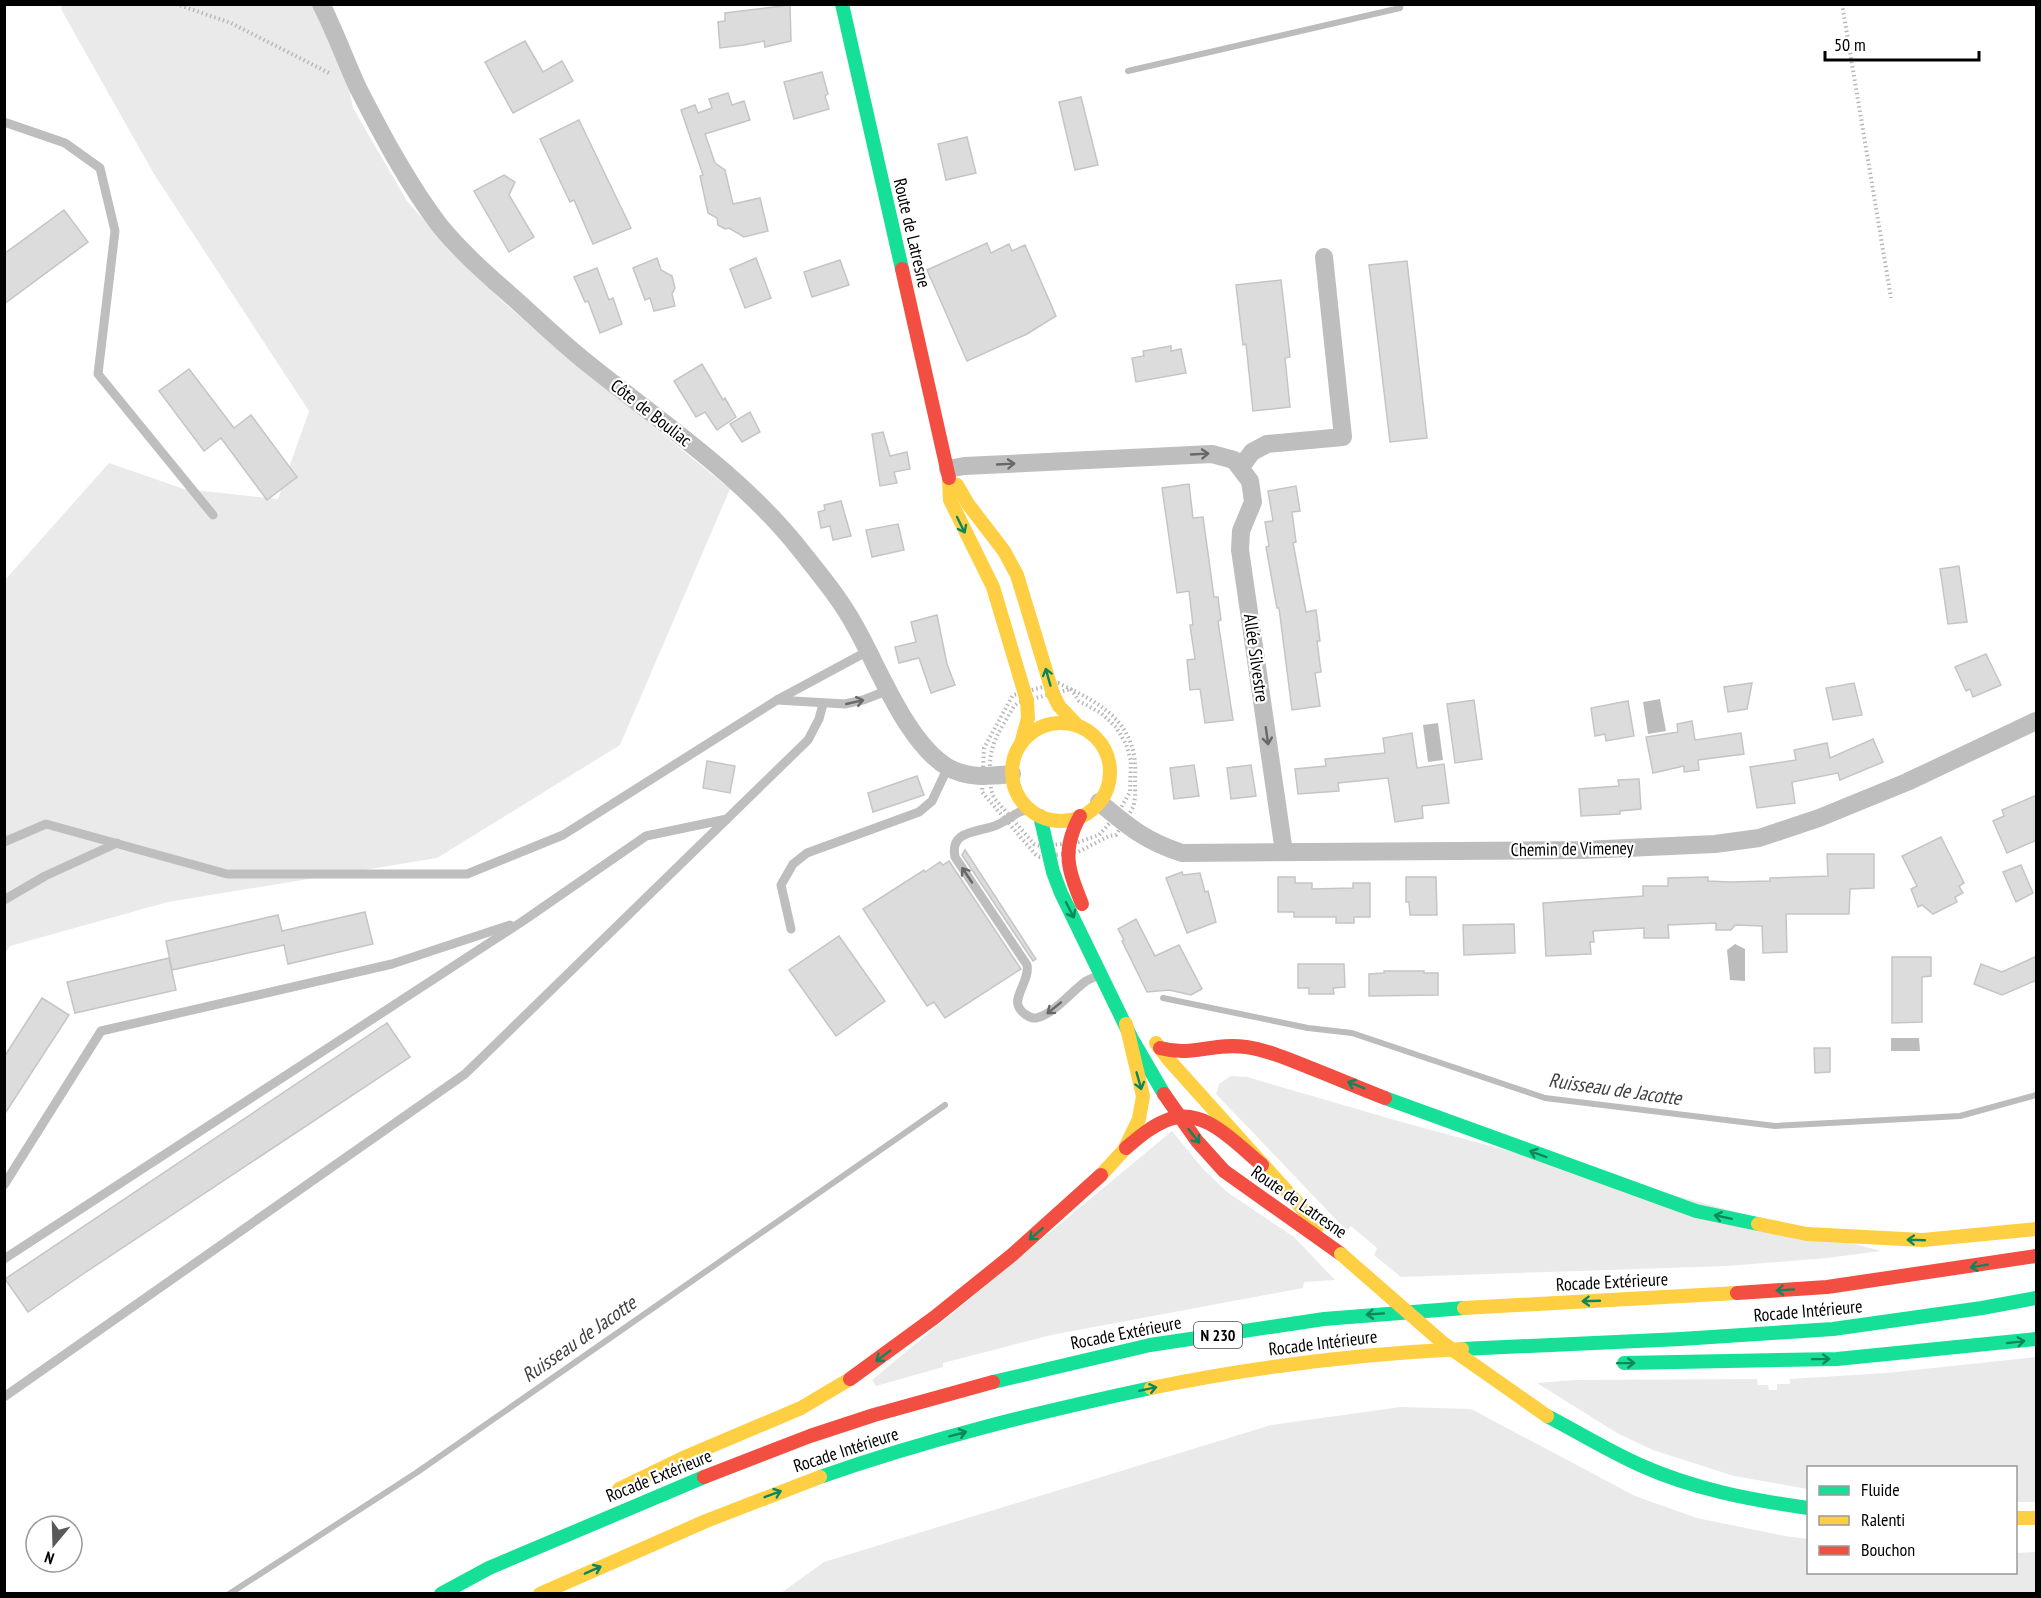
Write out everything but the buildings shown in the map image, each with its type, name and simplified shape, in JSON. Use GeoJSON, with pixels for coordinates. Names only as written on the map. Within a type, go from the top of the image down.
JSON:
{"type":"FeatureCollection","features":[{"type":"Feature","properties":{"kind":"main road","name":"Route de Latresne"},"geometry":{"type":"LineString","coordinates":[[842,4],[948,469],[950,500],[993,587],[1024,691],[1028,718],[1020,744]]}},
{"type":"Feature","properties":{"kind":"main road","name":"Route de Latresne"},"geometry":{"type":"LineString","coordinates":[[948,469],[968,504],[995,538],[1017,575],[1050,684],[1059,706],[1078,726]]}},
{"type":"Feature","properties":{"kind":"main road"},"geometry":{"type":"LineString","coordinates":[[1062,723],[1078,726],[1092,733],[1102,744],[1108,759],[1109,781],[1099,802],[1087,813],[1071,820],[1056,820],[1035,812],[1017,793],[1012,774],[1014,758],[1020,744],[1032,732],[1046,725],[1062,723]]}},
{"type":"Feature","properties":{"kind":"main road","name":"Route de Latresne"},"geometry":{"type":"LineString","coordinates":[[1035,812],[1061,893],[1126,1024],[1178,1116],[1224,1171],[1341,1254]]}},
{"type":"Feature","properties":{"kind":"main road"},"geometry":{"type":"LineString","coordinates":[[1080,816],[1071,832],[1068,844],[1076,888],[1130,1004]]}},
{"type":"Feature","properties":{"kind":"main road"},"geometry":{"type":"LineString","coordinates":[[1124,1150],[1139,1119],[1143,1095],[1134,1066],[1126,1024]]}},
{"type":"Feature","properties":{"kind":"main road","name":"Route de Latresne"},"geometry":{"type":"LineString","coordinates":[[1149,1034],[1263,1165],[1306,1210],[1341,1254]]}},
{"type":"Feature","properties":{"kind":"main road"},"geometry":{"type":"LineString","coordinates":[[1160,1048],[1175,1052],[1190,1052],[1220,1045],[1248,1047],[1285,1058],[1393,1101],[1696,1211],[1785,1230],[1807,1234],[1923,1240],[2037,1229]]}},
{"type":"Feature","properties":{"kind":"main road"},"geometry":{"type":"LineString","coordinates":[[608,1494],[683,1458],[801,1407],[856,1376],[1012,1255],[1066,1208],[1124,1150],[1163,1121],[1186,1114],[1203,1119],[1263,1165]]}},
{"type":"Feature","properties":{"kind":"main road"},"geometry":{"type":"LineString","coordinates":[[1341,1254],[1443,1343],[1547,1416],[1641,1465],[1696,1486],[1748,1498],[1807,1508]]}},
{"type":"Feature","properties":{"kind":"main road","name":"Rocade Extérieure"},"geometry":{"type":"LineString","coordinates":[[441,1593],[489,1568],[692,1480],[746,1462],[810,1436],[874,1415],[1030,1372],[1150,1345],[1334,1318],[1498,1305],[1827,1287],[2037,1256]]}},
{"type":"Feature","properties":{"kind":"main road","name":"Rocade Intérieure"},"geometry":{"type":"LineString","coordinates":[[540,1593],[706,1521],[799,1484],[891,1452],[1047,1410],[1156,1387],[1267,1368],[1396,1352],[1833,1329],[2037,1298]]}},
{"type":"Feature","properties":{"kind":"main road"},"geometry":{"type":"LineString","coordinates":[[1572,1344],[1609,1361],[1837,1359],[2037,1339]]}},
{"type":"Feature","properties":{"kind":"main road"},"geometry":{"type":"LineString","coordinates":[[2017,1518],[2037,1518]]}},
{"type":"Feature","properties":{"kind":"main road"},"geometry":{"type":"LineString","coordinates":[[489,1568],[514,1543]]}},
{"type":"Feature","properties":{"kind":"street","name":"Côte de Bouliac"},"geometry":{"type":"LineString","coordinates":[[321,4],[359,88],[413,188],[442,229],[484,272],[580,357],[714,463],[768,513],[838,599],[906,722],[921,742],[948,767],[970,776],[1012,774]]}},
{"type":"Feature","properties":{"kind":"street"},"geometry":{"type":"LineString","coordinates":[[948,469],[964,466],[1212,454],[1234,460],[1241,467],[1252,452],[1267,444],[1343,437],[1324,257]]}},
{"type":"Feature","properties":{"kind":"street","name":"Allée Silvestre"},"geometry":{"type":"LineString","coordinates":[[1241,467],[1250,481],[1253,502],[1241,531],[1240,550],[1284,852]]}},
{"type":"Feature","properties":{"kind":"street"},"geometry":{"type":"LineString","coordinates":[[975,551],[995,538]]}},
{"type":"Feature","properties":{"kind":"street","name":"Chemin de Vimeney"},"geometry":{"type":"LineString","coordinates":[[1099,802],[1123,822],[1157,844],[1182,853],[1582,850],[1715,844],[1759,838],[1819,818],[1907,782],[2037,722]]}},
{"type":"Feature","properties":{"kind":"lane"},"geometry":{"type":"LineString","coordinates":[[4,122],[65,142],[100,168],[115,231],[99,374],[213,515]]}},
{"type":"Feature","properties":{"kind":"lane"},"geometry":{"type":"LineString","coordinates":[[4,842],[46,824],[227,874],[467,874],[563,836],[777,700],[868,651]]}},
{"type":"Feature","properties":{"kind":"lane"},"geometry":{"type":"LineString","coordinates":[[777,700],[823,704],[854,702],[889,690]]}},
{"type":"Feature","properties":{"kind":"lane"},"geometry":{"type":"LineString","coordinates":[[4,1397],[465,1074],[808,740],[819,719],[823,704]]}},
{"type":"Feature","properties":{"kind":"lane"},"geometry":{"type":"LineString","coordinates":[[791,929],[781,885],[793,864],[807,853],[919,812],[932,801],[948,767]]}},
{"type":"Feature","properties":{"kind":"lane"},"geometry":{"type":"LineString","coordinates":[[1035,812],[1016,812],[999,825],[965,834],[957,841],[954,849],[955,857],[1027,965],[1029,972],[1017,1001],[1018,1007],[1029,1017],[1038,1018],[1046,1014],[1086,981],[1101,974]]}},
{"type":"Feature","properties":{"kind":"lane"},"geometry":{"type":"LineString","coordinates":[[4,1259],[524,921],[646,836],[727,819]]}},
{"type":"Feature","properties":{"kind":"lane"},"geometry":{"type":"LineString","coordinates":[[4,900],[45,876],[117,843]]}},
{"type":"Feature","properties":{"kind":"lane"},"geometry":{"type":"LineString","coordinates":[[4,1185],[101,1031],[392,963],[524,921]]}},
{"type":"Feature","properties":{"kind":"path"},"geometry":{"type":"LineString","coordinates":[[176,4],[231,23],[359,88]]}},
{"type":"Feature","properties":{"kind":"path"},"geometry":{"type":"LineString","coordinates":[[1842,4],[1891,298]]}},
{"type":"Feature","properties":{"kind":"path"},"geometry":{"type":"LineString","coordinates":[[1058,683],[1104,709],[1119,722],[1132,741],[1137,762],[1134,805],[1116,835],[1109,836],[1078,852],[1050,856],[1036,855],[982,792],[984,748],[1012,695],[1024,691],[1058,683]]}},
{"type":"Feature","properties":{"kind":"shaded area"},"geometry":{"type":"Polygon","coordinates":[[[61,5],[331,5],[353,108],[407,201],[502,301],[730,489],[620,745],[437,858],[168,902],[10,946],[5,954],[5,580],[109,463],[184,489],[278,499],[309,411],[154,174],[62,11],[61,5]]]}},
{"type":"Feature","properties":{"kind":"shaded area"},"geometry":{"type":"Polygon","coordinates":[[[1660,699],[1666,731],[1648,734],[1643,702],[1660,699]]]}},
{"type":"Feature","properties":{"kind":"shaded area"},"geometry":{"type":"Polygon","coordinates":[[[1438,723],[1443,760],[1428,762],[1423,725],[1438,723]]]}},
{"type":"Feature","properties":{"kind":"shaded area"},"geometry":{"type":"Polygon","coordinates":[[[1735,944],[1745,949],[1745,981],[1730,980],[1727,950],[1735,944]]]}},
{"type":"Feature","properties":{"kind":"shaded area"},"geometry":{"type":"Polygon","coordinates":[[[1891,1038],[1919,1038],[1920,1051],[1891,1051],[1891,1038]]]}},
{"type":"Feature","properties":{"kind":"shaded area"},"geometry":{"type":"Polygon","coordinates":[[[1231,1076],[1247,1077],[1405,1123],[1881,1251],[1727,1266],[1401,1277],[1374,1255],[1377,1248],[1351,1226],[1347,1231],[1216,1094],[1219,1084],[1231,1076]]]}},
{"type":"Feature","properties":{"kind":"shaded area"},"geometry":{"type":"Polygon","coordinates":[[[1172,1131],[1203,1169],[1227,1192],[1294,1237],[1335,1280],[1304,1282],[1303,1288],[1051,1335],[943,1363],[943,1367],[876,1386],[872,1380],[1172,1131]]]}},
{"type":"Feature","properties":{"kind":"shaded area"},"geometry":{"type":"Polygon","coordinates":[[[2036,1357],[2036,1502],[2017,1502],[2017,1466],[1807,1466],[1807,1489],[1734,1476],[1653,1450],[1617,1433],[1537,1383],[1575,1380],[1757,1379],[1758,1385],[1768,1385],[1769,1390],[1777,1390],[1777,1384],[1790,1384],[1790,1379],[1886,1373],[2036,1357]]]}},
{"type":"Feature","properties":{"kind":"shaded area"},"geometry":{"type":"Polygon","coordinates":[[[1401,1407],[1471,1409],[1635,1496],[1697,1518],[1807,1539],[1807,1574],[2017,1574],[2017,1553],[2036,1552],[2036,1593],[781,1593],[824,1562],[1271,1425],[1401,1407]]]}},
{"type":"Feature","properties":{"kind":"waterway"},"geometry":{"type":"LineString","coordinates":[[1128,71],[1400,8],[1401,4]]}},
{"type":"Feature","properties":{"kind":"waterway","name":"Ruisseau de Jacotte"},"geometry":{"type":"LineString","coordinates":[[1163,998],[1308,1028],[1352,1033],[1545,1098],[1775,1126],[1960,1116],[2036,1095]]}},
{"type":"Feature","properties":{"kind":"waterway","name":"Ruisseau de Jacotte"},"geometry":{"type":"LineString","coordinates":[[229,1594],[416,1473],[945,1105]]}},
{"type":"Feature","properties":{"kind":"traffic: fast"},"geometry":{"type":"LineString","coordinates":[[842,4],[902,269]]}},
{"type":"Feature","properties":{"kind":"traffic: fast"},"geometry":{"type":"LineString","coordinates":[[1040,816],[1053,872],[1061,893],[1132,1039],[1164,1094]]}},
{"type":"Feature","properties":{"kind":"traffic: fast"},"geometry":{"type":"LineString","coordinates":[[1385,1098],[1696,1211],[1758,1224]]}},
{"type":"Feature","properties":{"kind":"traffic: fast"},"geometry":{"type":"LineString","coordinates":[[1462,1349],[1681,1339],[1833,1329],[2036,1298]]}},
{"type":"Feature","properties":{"kind":"traffic: fast"},"geometry":{"type":"LineString","coordinates":[[993,1382],[1150,1345],[1324,1319],[1464,1308]]}},
{"type":"Feature","properties":{"kind":"traffic: fast"},"geometry":{"type":"LineString","coordinates":[[1624,1363],[1837,1359],[2036,1339]]}},
{"type":"Feature","properties":{"kind":"traffic: fast"},"geometry":{"type":"LineString","coordinates":[[820,1477],[902,1450],[984,1427],[1151,1388]]}},
{"type":"Feature","properties":{"kind":"traffic: fast"},"geometry":{"type":"LineString","coordinates":[[1547,1416],[1628,1460],[1681,1481],[1744,1497],[1807,1508]]}},
{"type":"Feature","properties":{"kind":"traffic: fast"},"geometry":{"type":"LineString","coordinates":[[441,1594],[489,1568],[704,1477]]}},
{"type":"Feature","properties":{"kind":"traffic: slow"},"geometry":{"type":"LineString","coordinates":[[949,478],[950,500],[993,587],[1027,701],[1028,718],[1021,744]]}},
{"type":"Feature","properties":{"kind":"traffic: slow"},"geometry":{"type":"LineString","coordinates":[[957,485],[968,504],[1004,551],[1017,575],[1053,694],[1059,706],[1078,726]]}},
{"type":"Feature","properties":{"kind":"traffic: slow"},"geometry":{"type":"LineString","coordinates":[[1061,723],[1080,727],[1095,738],[1106,753],[1110,772],[1106,791],[1095,806],[1080,817],[1061,821],[1042,817],[1027,806],[1016,791],[1012,772],[1016,753],[1027,738],[1042,727],[1061,723]]}},
{"type":"Feature","properties":{"kind":"traffic: slow"},"geometry":{"type":"LineString","coordinates":[[1101,1175],[1124,1150],[1139,1119],[1143,1096],[1126,1024]]}},
{"type":"Feature","properties":{"kind":"traffic: slow"},"geometry":{"type":"LineString","coordinates":[[1156,1043],[1318,1226]]}},
{"type":"Feature","properties":{"kind":"traffic: slow"},"geometry":{"type":"LineString","coordinates":[[1758,1224],[1807,1234],[1923,1240],[2036,1229]]}},
{"type":"Feature","properties":{"kind":"traffic: slow"},"geometry":{"type":"LineString","coordinates":[[1341,1254],[1443,1343],[1547,1416]]}},
{"type":"Feature","properties":{"kind":"traffic: slow"},"geometry":{"type":"LineString","coordinates":[[1464,1308],[1737,1293]]}},
{"type":"Feature","properties":{"kind":"traffic: slow"},"geometry":{"type":"LineString","coordinates":[[1151,1388],[1306,1362],[1462,1349]]}},
{"type":"Feature","properties":{"kind":"traffic: slow"},"geometry":{"type":"LineString","coordinates":[[619,1489],[683,1458],[801,1408],[850,1379]]}},
{"type":"Feature","properties":{"kind":"traffic: slow"},"geometry":{"type":"LineString","coordinates":[[540,1594],[706,1521],[820,1477]]}},
{"type":"Feature","properties":{"kind":"traffic: slow"},"geometry":{"type":"LineString","coordinates":[[2017,1518],[2036,1518]]}},
{"type":"Feature","properties":{"kind":"traffic: jam"},"geometry":{"type":"LineString","coordinates":[[902,269],[949,478]]}},
{"type":"Feature","properties":{"kind":"traffic: jam"},"geometry":{"type":"LineString","coordinates":[[1080,816],[1070,840],[1069,860],[1070,870],[1082,904]]}},
{"type":"Feature","properties":{"kind":"traffic: jam"},"geometry":{"type":"LineString","coordinates":[[1160,1048],[1183,1051],[1224,1046],[1254,1048],[1385,1098]]}},
{"type":"Feature","properties":{"kind":"traffic: jam"},"geometry":{"type":"LineString","coordinates":[[1164,1094],[1197,1141],[1224,1171],[1341,1254]]}},
{"type":"Feature","properties":{"kind":"traffic: jam"},"geometry":{"type":"LineString","coordinates":[[1126,1148],[1160,1123],[1179,1117],[1192,1117],[1218,1128],[1262,1165]]}},
{"type":"Feature","properties":{"kind":"traffic: jam"},"geometry":{"type":"LineString","coordinates":[[850,1379],[935,1317],[1012,1255],[1101,1175]]}},
{"type":"Feature","properties":{"kind":"traffic: jam"},"geometry":{"type":"LineString","coordinates":[[1737,1293],[1827,1287],[2036,1256]]}},
{"type":"Feature","properties":{"kind":"traffic: jam"},"geometry":{"type":"LineString","coordinates":[[704,1477],[810,1436],[874,1415],[993,1382]]}}]}
